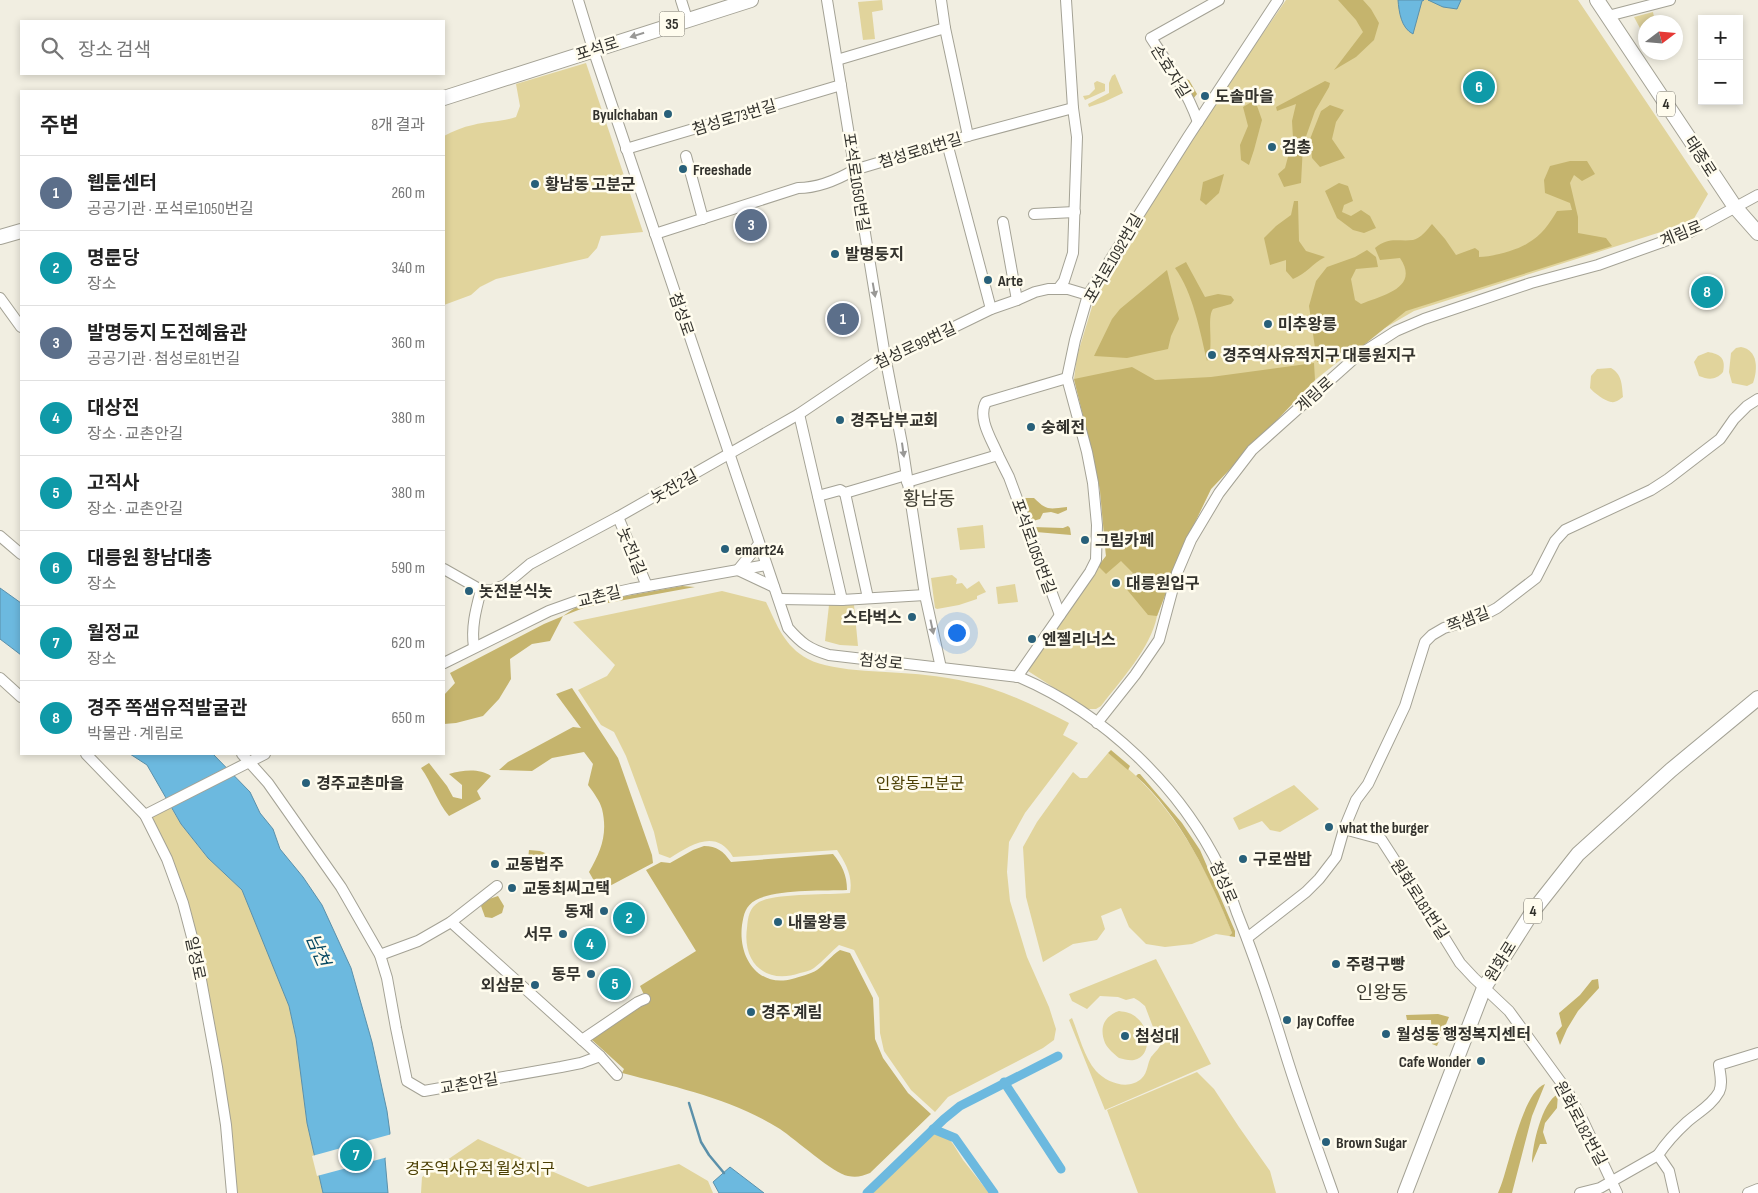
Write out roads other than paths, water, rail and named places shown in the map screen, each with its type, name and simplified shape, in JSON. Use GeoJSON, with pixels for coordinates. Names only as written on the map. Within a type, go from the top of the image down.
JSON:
{"type":"FeatureCollection","features":[{"type":"Feature","properties":{"kind":"main road","name":"포석로"},"geometry":{"type":"LineString","coordinates":[[445,98],[751,0]]}},
{"type":"Feature","properties":{"kind":"main road","name":"태종로"},"geometry":{"type":"LineString","coordinates":[[1598,0],[1734,208],[1758,233]]}},
{"type":"Feature","properties":{"kind":"main road"},"geometry":{"type":"LineString","coordinates":[[0,238],[20,231]]}},
{"type":"Feature","properties":{"kind":"main road","name":"원화로"},"geometry":{"type":"LineString","coordinates":[[1405,1193],[1484,988],[1533,911],[1578,854],[1671,770],[1758,698]]}},
{"type":"Feature","properties":{"kind":"street","name":"첨성로"},"geometry":{"type":"LineString","coordinates":[[578,0],[626,149],[788,628],[800,642],[814,651],[829,655],[1017,677],[1038,685],[1062,699],[1097,723],[1145,763],[1179,803],[1221,870],[1268,996],[1290,1068],[1333,1193]]}},
{"type":"Feature","properties":{"kind":"street"},"geometry":{"type":"LineString","coordinates":[[681,0],[686,20]]}},
{"type":"Feature","properties":{"kind":"street","name":"포석로1050번길"},"geometry":{"type":"LineString","coordinates":[[826,0],[925,595],[941,668]]}},
{"type":"Feature","properties":{"kind":"street"},"geometry":{"type":"LineString","coordinates":[[941,0],[945,28],[968,136]]}},
{"type":"Feature","properties":{"kind":"street"},"geometry":{"type":"LineString","coordinates":[[1058,289],[1064,281],[1073,253],[1075,212],[1077,137],[1073,108],[1066,0]]}},
{"type":"Feature","properties":{"kind":"street","name":"손효자길"},"geometry":{"type":"LineString","coordinates":[[1198,122],[1192,104],[1151,38],[1208,3],[1219,0]]}},
{"type":"Feature","properties":{"kind":"street","name":"포석로1092번길"},"geometry":{"type":"LineString","coordinates":[[1017,677],[1090,572],[1096,560],[1093,483],[1087,452],[1067,378],[1075,340],[1088,295],[1278,0]]}},
{"type":"Feature","properties":{"kind":"street"},"geometry":{"type":"LineString","coordinates":[[1608,16],[1670,0]]}},
{"type":"Feature","properties":{"kind":"street"},"geometry":{"type":"LineString","coordinates":[[837,60],[945,28]]}},
{"type":"Feature","properties":{"kind":"street","name":"첨성로73번길"},"geometry":{"type":"LineString","coordinates":[[626,149],[841,85]]}},
{"type":"Feature","properties":{"kind":"street","name":"첨성로81번길"},"geometry":{"type":"LineString","coordinates":[[655,234],[798,188],[810,188],[838,179],[854,170],[968,136],[1073,108]]}},
{"type":"Feature","properties":{"kind":"street"},"geometry":{"type":"LineString","coordinates":[[947,143],[991,308]]}},
{"type":"Feature","properties":{"kind":"street"},"geometry":{"type":"LineString","coordinates":[[686,156],[703,219]]}},
{"type":"Feature","properties":{"kind":"street","name":"계림로"},"geometry":{"type":"LineString","coordinates":[[1097,723],[1135,675],[1159,640],[1177,573],[1192,540],[1219,492],[1252,450],[1357,356],[1396,332],[1424,319],[1531,283],[1598,265],[1690,232],[1758,195]]}},
{"type":"Feature","properties":{"kind":"street"},"geometry":{"type":"LineString","coordinates":[[1034,214],[1075,212]]}},
{"type":"Feature","properties":{"kind":"street"},"geometry":{"type":"LineString","coordinates":[[1003,222],[1017,300]]}},
{"type":"Feature","properties":{"kind":"street","name":"첨성로99번길"},"geometry":{"type":"LineString","coordinates":[[729,455],[799,414],[885,356],[913,347],[991,308],[1017,300],[1034,292],[1068,289],[1088,295]]}},
{"type":"Feature","properties":{"kind":"street"},"geometry":{"type":"LineString","coordinates":[[0,298],[20,326]]}},
{"type":"Feature","properties":{"kind":"street","name":"포석로1050번길"},"geometry":{"type":"LineString","coordinates":[[1060,615],[1009,477],[982,416],[983,406],[986,402],[1067,378]]}},
{"type":"Feature","properties":{"kind":"street","name":"쪽샘길"},"geometry":{"type":"LineString","coordinates":[[1247,938],[1306,892],[1336,857],[1344,829],[1356,800],[1368,784],[1405,706],[1425,642],[1444,628],[1482,616],[1497,608],[1536,578],[1555,541],[1565,530],[1646,492],[1668,479],[1720,439],[1734,418],[1758,399]]}},
{"type":"Feature","properties":{"kind":"street"},"geometry":{"type":"LineString","coordinates":[[799,414],[842,600]]}},
{"type":"Feature","properties":{"kind":"street","name":"놋전2길"},"geometry":{"type":"LineString","coordinates":[[481,590],[492,590],[505,584],[530,564],[729,455]]}},
{"type":"Feature","properties":{"kind":"street"},"geometry":{"type":"LineString","coordinates":[[818,496],[840,490],[845,493],[907,479],[998,455]]}},
{"type":"Feature","properties":{"kind":"street"},"geometry":{"type":"LineString","coordinates":[[845,493],[868,598]]}},
{"type":"Feature","properties":{"kind":"street","name":"놋전1길"},"geometry":{"type":"LineString","coordinates":[[618,517],[647,586]]}},
{"type":"Feature","properties":{"kind":"street"},"geometry":{"type":"LineString","coordinates":[[0,536],[20,553]]}},
{"type":"Feature","properties":{"kind":"street"},"geometry":{"type":"LineString","coordinates":[[759,544],[738,570],[774,588]]}},
{"type":"Feature","properties":{"kind":"street","name":"교촌길"},"geometry":{"type":"LineString","coordinates":[[445,662],[549,611],[577,601],[647,586],[766,565]]}},
{"type":"Feature","properties":{"kind":"street"},"geometry":{"type":"LineString","coordinates":[[445,570],[481,590],[475,611],[472,633],[474,647]]}},
{"type":"Feature","properties":{"kind":"street"},"geometry":{"type":"LineString","coordinates":[[779,599],[842,600],[925,595]]}},
{"type":"Feature","properties":{"kind":"street"},"geometry":{"type":"LineString","coordinates":[[0,678],[20,696]]}},
{"type":"Feature","properties":{"kind":"street","name":"일정로"},"geometry":{"type":"LineString","coordinates":[[87,755],[145,816],[167,859],[183,903],[193,941],[192,951],[201,980],[217,1066],[226,1125],[232,1193]]}},
{"type":"Feature","properties":{"kind":"street"},"geometry":{"type":"LineString","coordinates":[[145,816],[246,760],[262,755]]}},
{"type":"Feature","properties":{"kind":"street","name":"교촌안길"},"geometry":{"type":"LineString","coordinates":[[246,760],[268,783],[341,887],[380,955],[387,978],[407,1082],[424,1091],[562,1067],[600,1056]]}},
{"type":"Feature","properties":{"kind":"street","name":"원화로181번길"},"geometry":{"type":"LineString","coordinates":[[1344,829],[1381,839],[1460,963],[1484,988]]}},
{"type":"Feature","properties":{"kind":"street"},"geometry":{"type":"LineString","coordinates":[[380,955],[418,941],[450,922],[496,886]]}},
{"type":"Feature","properties":{"kind":"street"},"geometry":{"type":"LineString","coordinates":[[450,922],[600,1056],[617,1075]]}},
{"type":"Feature","properties":{"kind":"street","name":"원화로182번길"},"geometry":{"type":"LineString","coordinates":[[1484,988],[1509,1011],[1568,1092],[1617,1193]]}},
{"type":"Feature","properties":{"kind":"street"},"geometry":{"type":"LineString","coordinates":[[582,1040],[645,999]]}},
{"type":"Feature","properties":{"kind":"street"},"geometry":{"type":"LineString","coordinates":[[1580,1193],[1600,1188],[1658,1155],[1679,1130],[1710,1103],[1718,1093],[1721,1085],[1719,1065],[1758,1053]]}},
{"type":"Feature","properties":{"kind":"street"},"geometry":{"type":"LineString","coordinates":[[1658,1155],[1669,1171],[1674,1193]]}},
{"type":"Feature","properties":{"kind":"street"},"geometry":{"type":"LineString","coordinates":[[1748,1193],[1758,1189]]}},
{"type":"Feature","properties":{"kind":"water"},"geometry":{"type":"Polygon","coordinates":[[[1398,0],[1424,0],[1422,1],[1413,34],[1403,24],[1398,0]]]}},
{"type":"Feature","properties":{"kind":"water"},"geometry":{"type":"Polygon","coordinates":[[[1428,0],[1461,0],[1457,9],[1443,7],[1428,0]]]}},
{"type":"Feature","properties":{"kind":"water"},"geometry":{"type":"Polygon","coordinates":[[[0,588],[20,602],[20,654],[0,639],[0,588]]]}},
{"type":"Feature","properties":{"kind":"water","name":"남천"},"geometry":{"type":"Polygon","coordinates":[[[132,755],[214,755],[250,792],[260,813],[273,829],[280,849],[303,877],[322,905],[351,968],[372,1042],[390,1133],[385,1159],[388,1193],[323,1193],[307,1123],[296,1038],[289,1006],[242,890],[208,858],[181,824],[147,765],[132,755]]]}},
{"type":"Feature","properties":{"kind":"water"},"geometry":{"type":"Polygon","coordinates":[[[730,1167],[764,1193],[719,1193],[713,1182],[730,1167]]]}},
{"type":"Feature","properties":{"kind":"waterway"},"geometry":{"type":"LineString","coordinates":[[867,1193],[960,1106],[1058,1056]]}},
{"type":"Feature","properties":{"kind":"waterway"},"geometry":{"type":"LineString","coordinates":[[1004,1082],[1061,1169]]}},
{"type":"Feature","properties":{"kind":"waterway"},"geometry":{"type":"LineString","coordinates":[[689,1103],[701,1142],[724,1173]]}},
{"type":"Feature","properties":{"kind":"waterway"},"geometry":{"type":"LineString","coordinates":[[933,1129],[955,1138],[994,1193]]}},
{"type":"Feature","properties":{"kind":"place","name":"대릉원 황남대총"},"geometry":{"type":"Point","coordinates":[1479,87]}},
{"type":"Feature","properties":{"kind":"place","name":"도솔마을"},"geometry":{"type":"Point","coordinates":[1205,96]}},
{"type":"Feature","properties":{"kind":"place","name":"Byulchaban"},"geometry":{"type":"Point","coordinates":[668,114]}},
{"type":"Feature","properties":{"kind":"place","name":"검총"},"geometry":{"type":"Point","coordinates":[1272,147]}},
{"type":"Feature","properties":{"kind":"place","name":"Freeshade"},"geometry":{"type":"Point","coordinates":[683,169]}},
{"type":"Feature","properties":{"kind":"place","name":"황남동 고분군"},"geometry":{"type":"Point","coordinates":[535,184]}},
{"type":"Feature","properties":{"kind":"place","name":"발명둥지 도전혜윰관"},"geometry":{"type":"Point","coordinates":[751,225]}},
{"type":"Feature","properties":{"kind":"place","name":"발명둥지"},"geometry":{"type":"Point","coordinates":[835,254]}},
{"type":"Feature","properties":{"kind":"place","name":"Arte"},"geometry":{"type":"Point","coordinates":[988,280]}},
{"type":"Feature","properties":{"kind":"place","name":"경주 쪽샘유적발굴관"},"geometry":{"type":"Point","coordinates":[1707,292]}},
{"type":"Feature","properties":{"kind":"place","name":"웹툰센터"},"geometry":{"type":"Point","coordinates":[843,319]}},
{"type":"Feature","properties":{"kind":"place","name":"미추왕릉"},"geometry":{"type":"Point","coordinates":[1268,324]}},
{"type":"Feature","properties":{"kind":"place","name":"경주역사유적지구 대릉원지구"},"geometry":{"type":"Point","coordinates":[1212,355]}},
{"type":"Feature","properties":{"kind":"place","name":"경주남부교회"},"geometry":{"type":"Point","coordinates":[840,420]}},
{"type":"Feature","properties":{"kind":"place","name":"숭혜전"},"geometry":{"type":"Point","coordinates":[1031,427]}},
{"type":"Feature","properties":{"kind":"place","name":"그림카페"},"geometry":{"type":"Point","coordinates":[1085,540]}},
{"type":"Feature","properties":{"kind":"place","name":"emart24"},"geometry":{"type":"Point","coordinates":[725,549]}},
{"type":"Feature","properties":{"kind":"place","name":"대릉원입구"},"geometry":{"type":"Point","coordinates":[1116,583]}},
{"type":"Feature","properties":{"kind":"place","name":"놋전분식놋"},"geometry":{"type":"Point","coordinates":[469,591]}},
{"type":"Feature","properties":{"kind":"place","name":"스타벅스"},"geometry":{"type":"Point","coordinates":[912,617]}},
{"type":"Feature","properties":{"kind":"place","name":"엔젤리너스"},"geometry":{"type":"Point","coordinates":[1032,639]}},
{"type":"Feature","properties":{"kind":"place","name":"경주교촌마을"},"geometry":{"type":"Point","coordinates":[306,783]}},
{"type":"Feature","properties":{"kind":"place","name":"what the burger"},"geometry":{"type":"Point","coordinates":[1329,827]}},
{"type":"Feature","properties":{"kind":"place","name":"구로쌈밥"},"geometry":{"type":"Point","coordinates":[1243,859]}},
{"type":"Feature","properties":{"kind":"place","name":"교동법주"},"geometry":{"type":"Point","coordinates":[495,864]}},
{"type":"Feature","properties":{"kind":"place","name":"교동최씨고택"},"geometry":{"type":"Point","coordinates":[512,888]}},
{"type":"Feature","properties":{"kind":"place","name":"동재"},"geometry":{"type":"Point","coordinates":[604,911]}},
{"type":"Feature","properties":{"kind":"place","name":"명룬당"},"geometry":{"type":"Point","coordinates":[629,918]}},
{"type":"Feature","properties":{"kind":"place","name":"내물왕릉"},"geometry":{"type":"Point","coordinates":[778,922]}},
{"type":"Feature","properties":{"kind":"place","name":"서무"},"geometry":{"type":"Point","coordinates":[563,934]}},
{"type":"Feature","properties":{"kind":"place","name":"대상전"},"geometry":{"type":"Point","coordinates":[590,944]}},
{"type":"Feature","properties":{"kind":"place","name":"주령구빵"},"geometry":{"type":"Point","coordinates":[1336,964]}},
{"type":"Feature","properties":{"kind":"place","name":"동무"},"geometry":{"type":"Point","coordinates":[591,974]}},
{"type":"Feature","properties":{"kind":"place","name":"고직사"},"geometry":{"type":"Point","coordinates":[615,984]}},
{"type":"Feature","properties":{"kind":"place","name":"외삼문"},"geometry":{"type":"Point","coordinates":[535,985]}},
{"type":"Feature","properties":{"kind":"place","name":"경주 계림"},"geometry":{"type":"Point","coordinates":[751,1012]}},
{"type":"Feature","properties":{"kind":"place","name":"Jay Coffee"},"geometry":{"type":"Point","coordinates":[1287,1020]}},
{"type":"Feature","properties":{"kind":"place","name":"월성동 행정복지센터"},"geometry":{"type":"Point","coordinates":[1386,1034]}},
{"type":"Feature","properties":{"kind":"place","name":"첨성대"},"geometry":{"type":"Point","coordinates":[1125,1036]}},
{"type":"Feature","properties":{"kind":"place","name":"Cafe Wonder"},"geometry":{"type":"Point","coordinates":[1481,1061]}},
{"type":"Feature","properties":{"kind":"place","name":"Brown Sugar"},"geometry":{"type":"Point","coordinates":[1326,1142]}},
{"type":"Feature","properties":{"kind":"place","name":"월정교"},"geometry":{"type":"Point","coordinates":[356,1155]}},
{"type":"Feature","properties":{"kind":"district","name":"황남동"},"geometry":{"type":"Point","coordinates":[929,498]}},
{"type":"Feature","properties":{"kind":"district","name":"인왕동"},"geometry":{"type":"Point","coordinates":[1382,992]}},
{"type":"Feature","properties":{"kind":"park label","name":"인왕동고분군"},"geometry":{"type":"Point","coordinates":[920,783]}},
{"type":"Feature","properties":{"kind":"park label","name":"경주역사유적 월성지구"},"geometry":{"type":"Point","coordinates":[480,1168]}}]}
